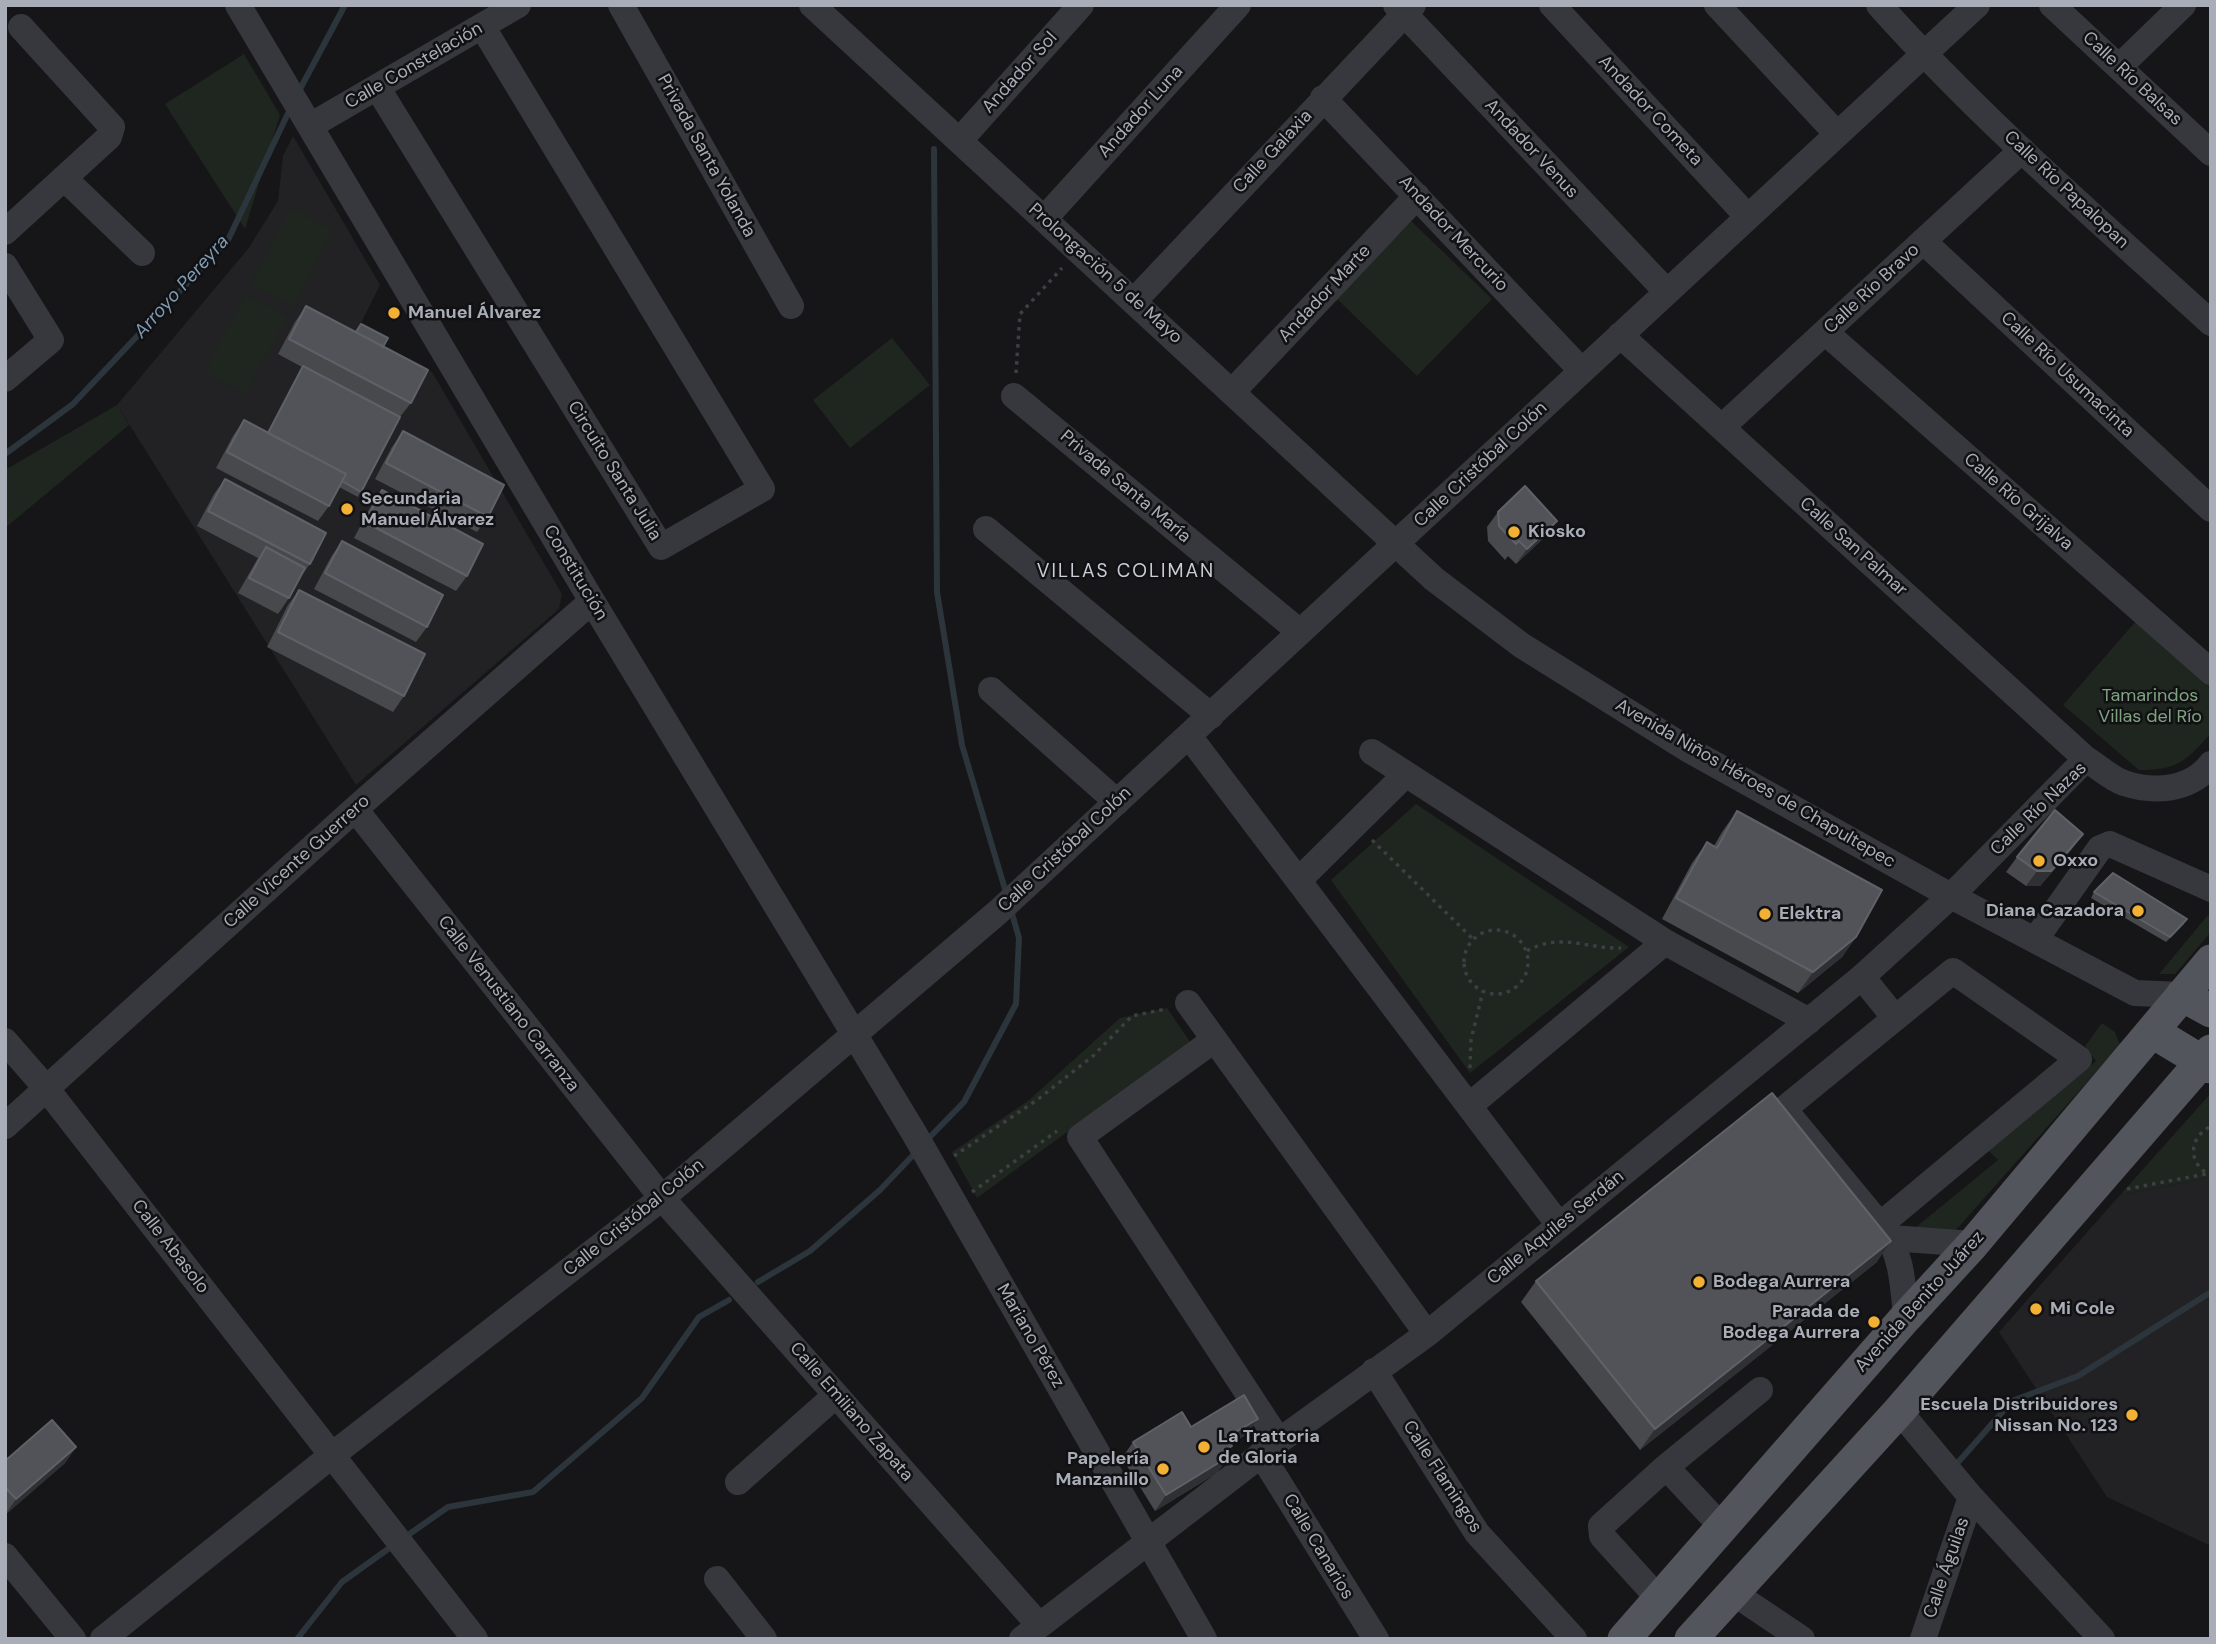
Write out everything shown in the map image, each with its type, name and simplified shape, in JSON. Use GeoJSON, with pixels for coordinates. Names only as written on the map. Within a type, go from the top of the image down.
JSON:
{"type":"FeatureCollection","features":[{"type":"Feature","properties":{"kind":"main road","name":"Avenida Benito Juárez"},"geometry":{"type":"LineString","coordinates":[[1624,1639],[1973,1244],[2211,961]]}},
{"type":"Feature","properties":{"kind":"main road","name":"Avenida Niños Héroes de Chapultepec"},"geometry":{"type":"LineString","coordinates":[[2182,995],[2211,1011]]}},
{"type":"Feature","properties":{"kind":"main road"},"geometry":{"type":"LineString","coordinates":[[1691,1639],[1899,1411],[2208,1060],[2153,1032]]}},
{"type":"Feature","properties":{"kind":"street","name":"Constitución"},"geometry":{"type":"LineString","coordinates":[[238,5],[852,1034]]}},
{"type":"Feature","properties":{"kind":"street","name":"Calle Constelación"},"geometry":{"type":"LineString","coordinates":[[306,118],[377,87],[518,5]]}},
{"type":"Feature","properties":{"kind":"street","name":"Privada Santa Yolanda"},"geometry":{"type":"LineString","coordinates":[[621,5],[791,306]]}},
{"type":"Feature","properties":{"kind":"street","name":"Prolongación 5 de Mayo"},"geometry":{"type":"LineString","coordinates":[[813,5],[1396,544]]}},
{"type":"Feature","properties":{"kind":"street","name":"Andador Sol"},"geometry":{"type":"LineString","coordinates":[[960,141],[1081,5]]}},
{"type":"Feature","properties":{"kind":"street","name":"Andador Luna"},"geometry":{"type":"LineString","coordinates":[[1044,219],[1238,5]]}},
{"type":"Feature","properties":{"kind":"street","name":"Andador Cometa"},"geometry":{"type":"LineString","coordinates":[[1552,5],[1748,217]]}},
{"type":"Feature","properties":{"kind":"street"},"geometry":{"type":"LineString","coordinates":[[1717,5],[1838,134]]}},
{"type":"Feature","properties":{"kind":"street","name":"Calle Río Papalopan"},"geometry":{"type":"LineString","coordinates":[[1879,5],[1923,54],[2022,150],[2211,323]]}},
{"type":"Feature","properties":{"kind":"street","name":"Calle Cristóbal Colón"},"geometry":{"type":"LineString","coordinates":[[103,1639],[331,1456],[662,1198],[998,912],[1977,5]]}},
{"type":"Feature","properties":{"kind":"street","name":"Calle Río Balsas"},"geometry":{"type":"LineString","coordinates":[[2052,5],[2211,153]]}},
{"type":"Feature","properties":{"kind":"street"},"geometry":{"type":"LineString","coordinates":[[2119,67],[2183,5]]}},
{"type":"Feature","properties":{"kind":"street","name":"Calle Galaxia"},"geometry":{"type":"LineString","coordinates":[[1135,300],[1404,8]]}},
{"type":"Feature","properties":{"kind":"street","name":"Andador Venus"},"geometry":{"type":"LineString","coordinates":[[1404,8],[1667,292]]}},
{"type":"Feature","properties":{"kind":"street","name":"Circuito Santa Julia"},"geometry":{"type":"LineString","coordinates":[[377,87],[661,547],[762,489],[482,26]]}},
{"type":"Feature","properties":{"kind":"street"},"geometry":{"type":"LineString","coordinates":[[5,232],[109,137],[112,127],[21,27]]}},
{"type":"Feature","properties":{"kind":"street","name":"Andador Mercurio"},"geometry":{"type":"LineString","coordinates":[[1323,97],[1582,371]]}},
{"type":"Feature","properties":{"kind":"street","name":"Calle Río Bravo"},"geometry":{"type":"LineString","coordinates":[[1722,428],[2022,150]]}},
{"type":"Feature","properties":{"kind":"street"},"geometry":{"type":"LineString","coordinates":[[64,177],[142,253]]}},
{"type":"Feature","properties":{"kind":"street","name":"Andador Marte"},"geometry":{"type":"LineString","coordinates":[[1233,391],[1417,196]]}},
{"type":"Feature","properties":{"kind":"street","name":"Calle Río Usumacinta"},"geometry":{"type":"LineString","coordinates":[[1923,241],[2211,509]]}},
{"type":"Feature","properties":{"kind":"street"},"geometry":{"type":"LineString","coordinates":[[5,266],[51,340],[5,379]]}},
{"type":"Feature","properties":{"kind":"street","name":"Calle Río Grijalva"},"geometry":{"type":"LineString","coordinates":[[1825,332],[2211,672]]}},
{"type":"Feature","properties":{"kind":"street","name":"Calle San Palmar"},"geometry":{"type":"LineString","coordinates":[[1620,335],[2086,759]]}},
{"type":"Feature","properties":{"kind":"street","name":"Privada Santa María"},"geometry":{"type":"LineString","coordinates":[[1014,396],[1300,632]]}},
{"type":"Feature","properties":{"kind":"street"},"geometry":{"type":"LineString","coordinates":[[986,529],[1210,716]]}},
{"type":"Feature","properties":{"kind":"street","name":"Avenida Niños Héroes de Chapultepec"},"geometry":{"type":"LineString","coordinates":[[1396,544],[1434,579],[1521,645],[1689,750],[1951,896],[2135,993],[2182,995]]}},
{"type":"Feature","properties":{"kind":"street","name":"Calle Vicente Guerrero"},"geometry":{"type":"LineString","coordinates":[[5,1126],[355,809],[592,601]]}},
{"type":"Feature","properties":{"kind":"street"},"geometry":{"type":"LineString","coordinates":[[991,690],[1117,802]]}},
{"type":"Feature","properties":{"kind":"street"},"geometry":{"type":"LineString","coordinates":[[1189,736],[1559,1225]]}},
{"type":"Feature","properties":{"kind":"street"},"geometry":{"type":"LineString","coordinates":[[1372,752],[1665,942],[1809,1021]]}},
{"type":"Feature","properties":{"kind":"street","name":"Calle Río Nazas"},"geometry":{"type":"LineString","coordinates":[[1951,896],[2086,759],[2122,783],[2166,791],[2203,775],[2211,764]]}},
{"type":"Feature","properties":{"kind":"street"},"geometry":{"type":"LineString","coordinates":[[1298,880],[1406,774]]}},
{"type":"Feature","properties":{"kind":"street","name":"Calle Venustiano Carranza"},"geometry":{"type":"LineString","coordinates":[[355,809],[662,1198]]}},
{"type":"Feature","properties":{"kind":"street"},"geometry":{"type":"LineString","coordinates":[[2035,940],[2099,848],[2110,845],[2211,889]]}},
{"type":"Feature","properties":{"kind":"street","name":"Calle Aquiles Serdán"},"geometry":{"type":"LineString","coordinates":[[1031,1632],[1149,1544],[1270,1447],[1427,1334],[1862,977],[1951,896]]}},
{"type":"Feature","properties":{"kind":"street"},"geometry":{"type":"LineString","coordinates":[[1469,1106],[1665,942]]}},
{"type":"Feature","properties":{"kind":"street"},"geometry":{"type":"LineString","coordinates":[[1885,1232],[2079,1059],[1954,971],[1784,1109],[1885,1232],[1903,1281],[1906,1317]]}},
{"type":"Feature","properties":{"kind":"street"},"geometry":{"type":"LineString","coordinates":[[1862,977],[1895,1018]]}},
{"type":"Feature","properties":{"kind":"street"},"geometry":{"type":"LineString","coordinates":[[2135,993],[2153,1032]]}},
{"type":"Feature","properties":{"kind":"street"},"geometry":{"type":"LineString","coordinates":[[1188,1003],[1427,1334]]}},
{"type":"Feature","properties":{"kind":"street","name":"Mariano Pérez"},"geometry":{"type":"LineString","coordinates":[[852,1034],[914,1133],[1204,1639]]}},
{"type":"Feature","properties":{"kind":"street"},"geometry":{"type":"LineString","coordinates":[[1080,1137],[1214,1040]]}},
{"type":"Feature","properties":{"kind":"street","name":"Calle Abasolo"},"geometry":{"type":"LineString","coordinates":[[5,1041],[46,1088],[475,1639]]}},
{"type":"Feature","properties":{"kind":"street","name":"Calle Canarios"},"geometry":{"type":"LineString","coordinates":[[1080,1137],[1270,1447],[1376,1639]]}},
{"type":"Feature","properties":{"kind":"street","name":"Calle Emiliano Zapata"},"geometry":{"type":"LineString","coordinates":[[662,1198],[835,1395],[1031,1632]]}},
{"type":"Feature","properties":{"kind":"street"},"geometry":{"type":"LineString","coordinates":[[1885,1232],[1973,1244]]}},
{"type":"Feature","properties":{"kind":"street","name":"Calle Flamingos"},"geometry":{"type":"LineString","coordinates":[[1374,1371],[1477,1533],[1574,1639]]}},
{"type":"Feature","properties":{"kind":"street"},"geometry":{"type":"LineString","coordinates":[[1659,1599],[1602,1536],[1601,1526],[1666,1467],[1760,1390]]}},
{"type":"Feature","properties":{"kind":"street"},"geometry":{"type":"LineString","coordinates":[[738,1482],[835,1395]]}},
{"type":"Feature","properties":{"kind":"street"},"geometry":{"type":"LineString","coordinates":[[1899,1411],[2089,1634]]}},
{"type":"Feature","properties":{"kind":"street"},"geometry":{"type":"LineString","coordinates":[[1666,1467],[1722,1527]]}},
{"type":"Feature","properties":{"kind":"street","name":"Calle Águilas"},"geometry":{"type":"LineString","coordinates":[[1923,1639],[1971,1497]]}},
{"type":"Feature","properties":{"kind":"street"},"geometry":{"type":"LineString","coordinates":[[5,1556],[73,1639]]}},
{"type":"Feature","properties":{"kind":"street"},"geometry":{"type":"LineString","coordinates":[[718,1579],[764,1639]]}},
{"type":"Feature","properties":{"kind":"street"},"geometry":{"type":"LineString","coordinates":[[1732,1591],[1802,1639]]}},
{"type":"Feature","properties":{"kind":"path"},"geometry":{"type":"LineString","coordinates":[[1014,396],[1020,314],[1079,250]]}},
{"type":"Feature","properties":{"kind":"path"},"geometry":{"type":"LineString","coordinates":[[1356,823],[1473,939]]}},
{"type":"Feature","properties":{"kind":"path"},"geometry":{"type":"LineString","coordinates":[[1492,930],[1513,935],[1526,952],[1526,973],[1521,982],[1503,993],[1483,991],[1474,986],[1464,968],[1464,957],[1473,939],[1492,930]]}},
{"type":"Feature","properties":{"kind":"path"},"geometry":{"type":"LineString","coordinates":[[1526,952],[1546,943],[1568,940],[1610,948],[1665,942]]}},
{"type":"Feature","properties":{"kind":"path"},"geometry":{"type":"LineString","coordinates":[[1469,1106],[1471,1040],[1483,991]]}},
{"type":"Feature","properties":{"kind":"path"},"geometry":{"type":"LineString","coordinates":[[932,1167],[1037,1100],[1093,1056],[1132,1016],[1188,1003]]}},
{"type":"Feature","properties":{"kind":"path"},"geometry":{"type":"LineString","coordinates":[[954,1205],[1070,1122],[1080,1137]]}},
{"type":"Feature","properties":{"kind":"path"},"geometry":{"type":"LineString","coordinates":[[2209,1173],[2196,1163],[2193,1147],[2201,1132],[2211,1126]]}},
{"type":"Feature","properties":{"kind":"path"},"geometry":{"type":"LineString","coordinates":[[2114,1192],[2209,1173]]}},
{"type":"Feature","properties":{"kind":"shaded area","name":"Secundaria Manuel Álvarez"},"geometry":{"type":"Polygon","coordinates":[[[293,136],[380,285],[357,331],[432,372],[562,594],[559,609],[356,785],[117,405],[248,249],[278,201],[283,156],[293,136]]]}},
{"type":"Feature","properties":{"kind":"shaded area","name":"Escuela Distribuidores Nissan No. 123"},"geometry":{"type":"Polygon","coordinates":[[[2211,1177],[2211,1546],[2107,1497],[1999,1332],[2120,1195],[2211,1177]]]}},
{"type":"Feature","properties":{"kind":"green space"},"geometry":{"type":"Polygon","coordinates":[[[244,54],[280,115],[245,229],[165,104],[244,54]]]}},
{"type":"Feature","properties":{"kind":"green space"},"geometry":{"type":"Polygon","coordinates":[[[291,208],[333,230],[293,307],[250,285],[291,208]]]}},
{"type":"Feature","properties":{"kind":"green space"},"geometry":{"type":"Polygon","coordinates":[[[1411,221],[1492,299],[1417,376],[1336,298],[1411,221]]]}},
{"type":"Feature","properties":{"kind":"green space"},"geometry":{"type":"Polygon","coordinates":[[[245,294],[287,316],[247,393],[205,372],[245,294]]]}},
{"type":"Feature","properties":{"kind":"green space"},"geometry":{"type":"Polygon","coordinates":[[[892,338],[930,385],[850,448],[813,400],[892,338]]]}},
{"type":"Feature","properties":{"kind":"green space"},"geometry":{"type":"Polygon","coordinates":[[[117,405],[129,425],[5,528],[5,470],[117,405]]]}},
{"type":"Feature","properties":{"kind":"green space","name":"Tamarindos Villas del Río"},"geometry":{"type":"Polygon","coordinates":[[[2136,621],[2211,685],[2211,733],[2181,762],[2153,770],[2139,770],[2063,705],[2136,621]]]}},
{"type":"Feature","properties":{"kind":"green space"},"geometry":{"type":"Polygon","coordinates":[[[1416,804],[1629,947],[1470,1073],[1331,880],[1416,804]]]}},
{"type":"Feature","properties":{"kind":"green space"},"geometry":{"type":"Polygon","coordinates":[[[2208,915],[2211,916],[2211,932],[2175,974],[2159,974],[2208,915]]]}},
{"type":"Feature","properties":{"kind":"green space"},"geometry":{"type":"Polygon","coordinates":[[[1167,1008],[1190,1042],[977,1198],[952,1152],[1028,1101],[1120,1018],[1167,1008]]]}},
{"type":"Feature","properties":{"kind":"green space"},"geometry":{"type":"Polygon","coordinates":[[[2102,1023],[2115,1032],[2120,1045],[1956,1230],[1910,1232],[1998,1160],[1987,1149],[2096,1061],[2085,1046],[2102,1023]]]}},
{"type":"Feature","properties":{"kind":"green space"},"geometry":{"type":"Polygon","coordinates":[[[2211,1093],[2211,1177],[2120,1195],[2211,1093]]]}},
{"type":"Feature","properties":{"kind":"building"},"geometry":{"type":"Polygon","coordinates":[[[306,306],[428,370],[411,403],[289,339],[306,306]]]}},
{"type":"Feature","properties":{"kind":"building"},"geometry":{"type":"Polygon","coordinates":[[[361,324],[388,338],[383,347],[356,332],[361,324]]]}},
{"type":"Feature","properties":{"kind":"building"},"geometry":{"type":"Polygon","coordinates":[[[303,366],[400,417],[361,492],[342,481],[346,474],[268,433],[303,366]]]}},
{"type":"Feature","properties":{"kind":"building"},"geometry":{"type":"Polygon","coordinates":[[[244,420],[346,474],[329,506],[227,452],[244,420]]]}},
{"type":"Feature","properties":{"kind":"building"},"geometry":{"type":"Polygon","coordinates":[[[403,431],[504,485],[488,517],[386,463],[403,431]]]}},
{"type":"Feature","properties":{"kind":"building"},"geometry":{"type":"Polygon","coordinates":[[[225,479],[326,533],[310,564],[208,511],[225,479]]]}},
{"type":"Feature","properties":{"kind":"building"},"geometry":{"type":"Polygon","coordinates":[[[1525,486],[1557,521],[1527,549],[1519,541],[1516,544],[1499,526],[1498,512],[1525,486]]]}},
{"type":"Feature","properties":{"kind":"building"},"geometry":{"type":"Polygon","coordinates":[[[382,490],[483,544],[467,576],[365,522],[382,490]]]}},
{"type":"Feature","properties":{"kind":"building"},"geometry":{"type":"Polygon","coordinates":[[[342,541],[443,595],[427,627],[325,573],[342,541]]]}},
{"type":"Feature","properties":{"kind":"building"},"geometry":{"type":"Polygon","coordinates":[[[266,547],[305,568],[289,598],[249,578],[266,547]]]}},
{"type":"Feature","properties":{"kind":"building"},"geometry":{"type":"Polygon","coordinates":[[[299,590],[425,654],[404,696],[278,632],[299,590]]]}},
{"type":"Feature","properties":{"kind":"building","name":"Oxxo"},"geometry":{"type":"Polygon","coordinates":[[[2055,810],[2083,834],[2051,871],[2037,871],[2017,857],[2055,810]]]}},
{"type":"Feature","properties":{"kind":"building","name":"Elektra"},"geometry":{"type":"Polygon","coordinates":[[[1737,811],[1882,890],[1856,937],[1813,972],[1676,898],[1707,842],[1717,848],[1737,811]]]}},
{"type":"Feature","properties":{"kind":"building","name":"Diana Cazadora"},"geometry":{"type":"Polygon","coordinates":[[[2113,873],[2187,919],[2170,937],[2094,892],[2113,873]]]}},
{"type":"Feature","properties":{"kind":"building","name":"Bodega Aurrera"},"geometry":{"type":"Polygon","coordinates":[[[1772,1093],[1891,1241],[1655,1429],[1536,1281],[1772,1093]]]}},
{"type":"Feature","properties":{"kind":"building"},"geometry":{"type":"Polygon","coordinates":[[[1244,1395],[1258,1419],[1227,1437],[1232,1446],[1224,1451],[1228,1457],[1166,1495],[1133,1442],[1182,1412],[1191,1427],[1244,1395]]]}},
{"type":"Feature","properties":{"kind":"building"},"geometry":{"type":"Polygon","coordinates":[[[52,1420],[76,1447],[16,1499],[5,1487],[5,1461],[52,1420]]]}},
{"type":"Feature","properties":{"kind":"waterway","name":"Arroyo Pereyra"},"geometry":{"type":"LineString","coordinates":[[299,91],[345,5]]}},
{"type":"Feature","properties":{"kind":"waterway","name":"Arroyo Pereyra"},"geometry":{"type":"LineString","coordinates":[[5,454],[73,404],[228,240],[291,107]]}},
{"type":"Feature","properties":{"kind":"waterway"},"geometry":{"type":"LineString","coordinates":[[934,149],[937,592],[962,745],[1007,896]]}},
{"type":"Feature","properties":{"kind":"waterway"},"geometry":{"type":"LineString","coordinates":[[925,1142],[964,1102],[1016,1004],[1019,938],[1011,910]]}},
{"type":"Feature","properties":{"kind":"waterway"},"geometry":{"type":"LineString","coordinates":[[758,1282],[810,1251],[880,1190],[918,1150]]}},
{"type":"Feature","properties":{"kind":"waterway"},"geometry":{"type":"LineString","coordinates":[[1954,1467],[2012,1401],[2078,1376],[2211,1292]]}},
{"type":"Feature","properties":{"kind":"waterway"},"geometry":{"type":"LineString","coordinates":[[408,1535],[448,1507],[533,1492],[642,1398],[699,1317],[729,1300]]}},
{"type":"Feature","properties":{"kind":"waterway"},"geometry":{"type":"LineString","coordinates":[[297,1639],[342,1582],[388,1549]]}},
{"type":"Feature","properties":{"kind":"place","name":"Manuel Álvarez"},"geometry":{"type":"Point","coordinates":[394,313]}},
{"type":"Feature","properties":{"kind":"place","name":"Secundaria Manuel Álvarez"},"geometry":{"type":"Point","coordinates":[347,509]}},
{"type":"Feature","properties":{"kind":"place","name":"Kiosko"},"geometry":{"type":"Point","coordinates":[1514,532]}},
{"type":"Feature","properties":{"kind":"place","name":"Oxxo"},"geometry":{"type":"Point","coordinates":[2039,861]}},
{"type":"Feature","properties":{"kind":"place","name":"Diana Cazadora"},"geometry":{"type":"Point","coordinates":[2138,911]}},
{"type":"Feature","properties":{"kind":"place","name":"Elektra"},"geometry":{"type":"Point","coordinates":[1765,914]}},
{"type":"Feature","properties":{"kind":"place","name":"Bodega Aurrera"},"geometry":{"type":"Point","coordinates":[1699,1282]}},
{"type":"Feature","properties":{"kind":"place","name":"Mi Cole"},"geometry":{"type":"Point","coordinates":[2036,1309]}},
{"type":"Feature","properties":{"kind":"place","name":"Parada de Bodega Aurrera"},"geometry":{"type":"Point","coordinates":[1874,1322]}},
{"type":"Feature","properties":{"kind":"place","name":"Escuela Distribuidores Nissan No. 123"},"geometry":{"type":"Point","coordinates":[2132,1415]}},
{"type":"Feature","properties":{"kind":"place","name":"La Trattoria de Gloria"},"geometry":{"type":"Point","coordinates":[1204,1447]}},
{"type":"Feature","properties":{"kind":"place","name":"Papelería Manzanillo"},"geometry":{"type":"Point","coordinates":[1163,1469]}},
{"type":"Feature","properties":{"kind":"district","name":"VILLAS COLIMAN"},"geometry":{"type":"Point","coordinates":[1126,572]}}]}
